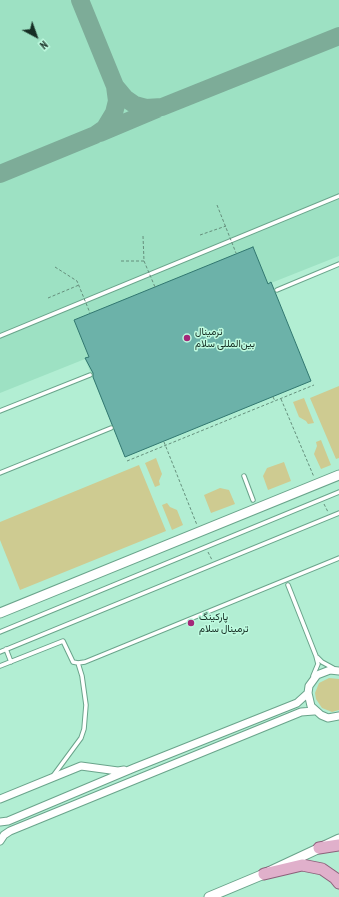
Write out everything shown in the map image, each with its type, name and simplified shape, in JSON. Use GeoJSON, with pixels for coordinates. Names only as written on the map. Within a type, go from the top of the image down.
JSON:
{"type":"FeatureCollection","features":[{"type":"Feature","properties":{"kind":"main road"},"geometry":{"type":"LineString","coordinates":[[319,848],[339,845]]}},
{"type":"Feature","properties":{"kind":"main road"},"geometry":{"type":"LineString","coordinates":[[264,874],[302,865],[322,869],[335,878],[339,883]]}},
{"type":"Feature","properties":{"kind":"street"},"geometry":{"type":"LineString","coordinates":[[0,613],[339,475]]}},
{"type":"Feature","properties":{"kind":"street"},"geometry":{"type":"LineString","coordinates":[[314,711],[308,700],[312,680],[323,672],[338,671]]}},
{"type":"Feature","properties":{"kind":"street"},"geometry":{"type":"LineString","coordinates":[[0,822],[8,821],[134,768],[297,703],[308,694]]}},
{"type":"Feature","properties":{"kind":"street"},"geometry":{"type":"LineString","coordinates":[[0,841],[4,835],[10,831],[301,712],[314,711],[328,718],[339,716]]}},
{"type":"Feature","properties":{"kind":"street"},"geometry":{"type":"LineString","coordinates":[[0,799],[81,766],[118,771],[134,768]]}},
{"type":"Feature","properties":{"kind":"street"},"geometry":{"type":"LineString","coordinates":[[209,897],[264,874],[339,839]]}},
{"type":"Feature","properties":{"kind":"lane"},"geometry":{"type":"LineString","coordinates":[[0,336],[339,196]]}},
{"type":"Feature","properties":{"kind":"lane"},"geometry":{"type":"LineString","coordinates":[[277,290],[339,264]]}},
{"type":"Feature","properties":{"kind":"lane"},"geometry":{"type":"LineString","coordinates":[[0,411],[90,375]]}},
{"type":"Feature","properties":{"kind":"lane"},"geometry":{"type":"LineString","coordinates":[[0,473],[111,428]]}},
{"type":"Feature","properties":{"kind":"lane"},"geometry":{"type":"LineString","coordinates":[[244,476],[253,500]]}},
{"type":"Feature","properties":{"kind":"lane"},"geometry":{"type":"LineString","coordinates":[[0,632],[339,492]]}},
{"type":"Feature","properties":{"kind":"lane"},"geometry":{"type":"LineString","coordinates":[[0,652],[339,512]]}},
{"type":"Feature","properties":{"kind":"lane"},"geometry":{"type":"LineString","coordinates":[[78,664],[339,558]]}},
{"type":"Feature","properties":{"kind":"lane"},"geometry":{"type":"LineString","coordinates":[[288,586],[316,656],[318,664],[312,680]]}},
{"type":"Feature","properties":{"kind":"lane"},"geometry":{"type":"LineString","coordinates":[[0,666],[63,642],[70,657],[78,664],[82,676],[86,705],[84,729],[74,748],[52,777]]}},
{"type":"Feature","properties":{"kind":"lane"},"geometry":{"type":"LineString","coordinates":[[6,649],[11,662]]}},
{"type":"Feature","properties":{"kind":"lane"},"geometry":{"type":"LineString","coordinates":[[316,656],[322,662],[338,671]]}},
{"type":"Feature","properties":{"kind":"path"},"geometry":{"type":"LineString","coordinates":[[217,205],[236,253]]}},
{"type":"Feature","properties":{"kind":"path"},"geometry":{"type":"LineString","coordinates":[[200,235],[226,226]]}},
{"type":"Feature","properties":{"kind":"path"},"geometry":{"type":"LineString","coordinates":[[143,236],[144,261],[155,287]]}},
{"type":"Feature","properties":{"kind":"path"},"geometry":{"type":"LineString","coordinates":[[121,261],[144,261]]}},
{"type":"Feature","properties":{"kind":"path"},"geometry":{"type":"LineString","coordinates":[[55,267],[77,281],[90,314]]}},
{"type":"Feature","properties":{"kind":"path"},"geometry":{"type":"LineString","coordinates":[[48,298],[79,285]]}},
{"type":"Feature","properties":{"kind":"path"},"geometry":{"type":"LineString","coordinates":[[127,460],[314,385]]}},
{"type":"Feature","properties":{"kind":"path"},"geometry":{"type":"LineString","coordinates":[[273,397],[275,401]]}},
{"type":"Feature","properties":{"kind":"path"},"geometry":{"type":"LineString","coordinates":[[281,399],[316,484]]}},
{"type":"Feature","properties":{"kind":"path"},"geometry":{"type":"LineString","coordinates":[[164,442],[200,531]]}},
{"type":"Feature","properties":{"kind":"path"},"geometry":{"type":"LineString","coordinates":[[322,499],[329,516]]}},
{"type":"Feature","properties":{"kind":"path"},"geometry":{"type":"LineString","coordinates":[[206,546],[213,564]]}},
{"type":"Feature","properties":{"kind":"shaded area"},"geometry":{"type":"Polygon","coordinates":[[[0,0],[339,0],[339,256],[271,283],[311,381],[125,457],[85,359],[0,393],[0,0]]]}},
{"type":"Feature","properties":{"kind":"shaded area"},"geometry":{"type":"Polygon","coordinates":[[[339,386],[339,458],[336,459],[310,398],[339,386]]]}},
{"type":"Feature","properties":{"kind":"shaded area"},"geometry":{"type":"Polygon","coordinates":[[[304,398],[314,423],[308,424],[299,417],[293,402],[304,398]]]}},
{"type":"Feature","properties":{"kind":"shaded area"},"geometry":{"type":"Polygon","coordinates":[[[321,440],[331,465],[321,469],[314,454],[317,446],[316,442],[321,440]]]}},
{"type":"Feature","properties":{"kind":"shaded area"},"geometry":{"type":"Polygon","coordinates":[[[156,458],[162,474],[159,481],[160,485],[155,487],[145,463],[156,458]]]}},
{"type":"Feature","properties":{"kind":"shaded area"},"geometry":{"type":"Polygon","coordinates":[[[284,462],[291,481],[268,490],[263,476],[267,468],[284,462]]]}},
{"type":"Feature","properties":{"kind":"shaded area"},"geometry":{"type":"Polygon","coordinates":[[[139,465],[166,531],[20,590],[0,540],[0,522],[139,465]]]}},
{"type":"Feature","properties":{"kind":"shaded area"},"geometry":{"type":"Polygon","coordinates":[[[220,488],[229,490],[235,504],[211,513],[204,495],[220,488]]]}},
{"type":"Feature","properties":{"kind":"shaded area"},"geometry":{"type":"Polygon","coordinates":[[[167,503],[170,507],[177,510],[183,525],[172,530],[162,505],[167,503]]]}},
{"type":"Feature","properties":{"kind":"shaded area"},"geometry":{"type":"Polygon","coordinates":[[[329,678],[339,679],[339,710],[332,712],[322,708],[316,699],[315,693],[319,683],[329,678]]]}},
{"type":"Feature","properties":{"kind":"building","name":"ترمینال بین‌المللی سلام"},"geometry":{"type":"Polygon","coordinates":[[[253,247],[268,284],[271,282],[311,381],[125,457],[93,377],[93,373],[85,358],[89,357],[74,320],[253,247]]]}},
{"type":"Feature","properties":{"kind":"taxiway"},"geometry":{"type":"LineString","coordinates":[[0,174],[95,135],[105,128],[114,113],[117,101],[115,86],[80,0]]}},
{"type":"Feature","properties":{"kind":"taxiway"},"geometry":{"type":"LineString","coordinates":[[115,86],[125,98],[135,105],[146,108],[162,107],[339,36]]}},
{"type":"Feature","properties":{"kind":"taxiway"},"geometry":{"type":"LineString","coordinates":[[100,133],[157,109]]}},
{"type":"Feature","properties":{"kind":"place","name":"ترمینال بین‌المللی سلام"},"geometry":{"type":"Point","coordinates":[187,338]}},
{"type":"Feature","properties":{"kind":"place","name":"پارکینگ ترمینال سلام"},"geometry":{"type":"Point","coordinates":[191,623]}}]}
